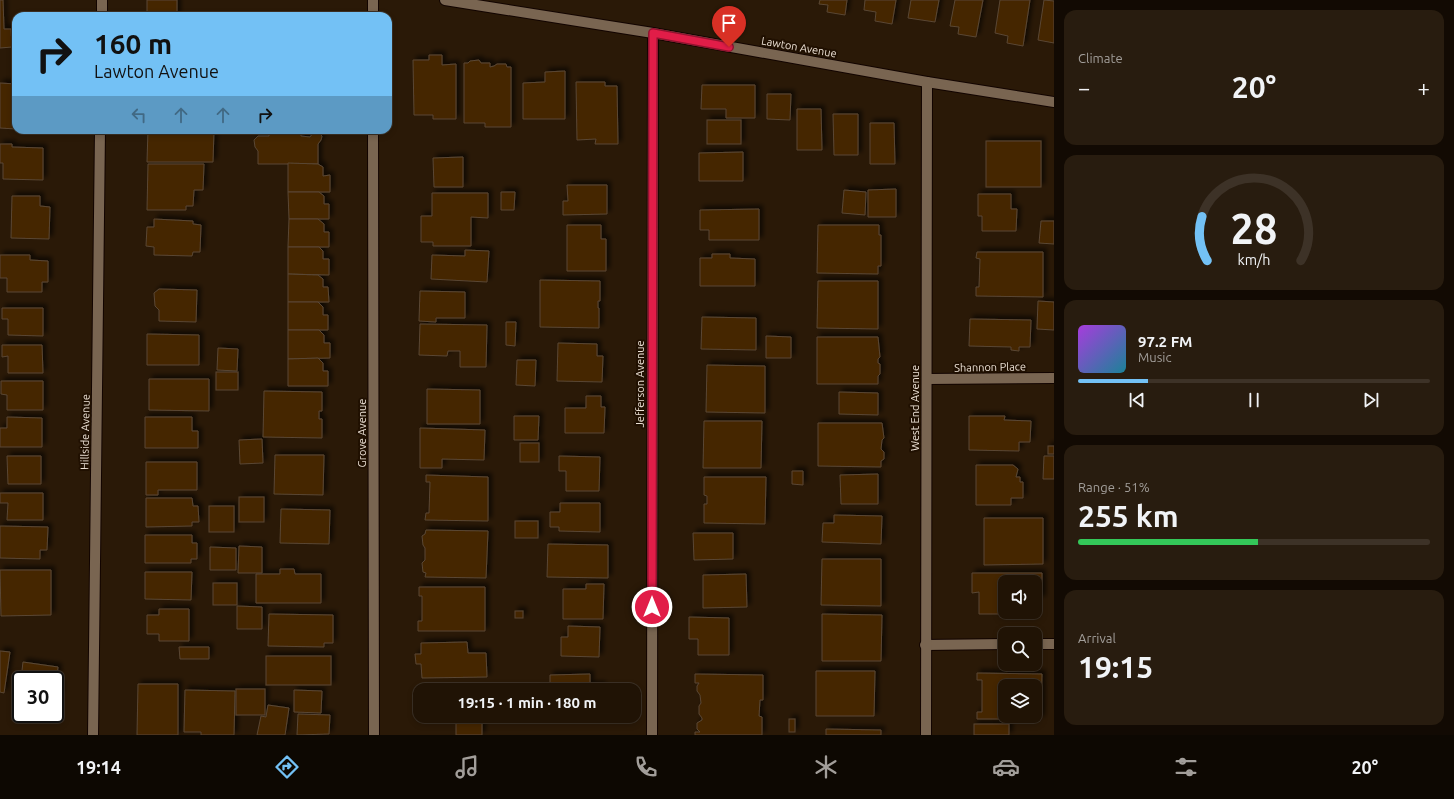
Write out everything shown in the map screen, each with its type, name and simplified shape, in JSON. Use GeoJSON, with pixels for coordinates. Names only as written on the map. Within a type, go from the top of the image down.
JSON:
{"type":"FeatureCollection","features":[{"type":"Feature","properties":{"kind":"street"},"geometry":{"type":"LineString","coordinates":[[102,0],[102,12]]}},
{"type":"Feature","properties":{"kind":"street"},"geometry":{"type":"LineString","coordinates":[[373,0],[373,12]]}},
{"type":"Feature","properties":{"kind":"street","name":"Lawton Avenue"},"geometry":{"type":"LineString","coordinates":[[445,0],[653,33],[927,82],[1054,102]]}},
{"type":"Feature","properties":{"kind":"street","name":"Jefferson Avenue"},"geometry":{"type":"LineString","coordinates":[[652,735],[653,33]]}},
{"type":"Feature","properties":{"kind":"street","name":"West End Avenue"},"geometry":{"type":"LineString","coordinates":[[926,735],[927,82]]}},
{"type":"Feature","properties":{"kind":"street","name":"Hillside Avenue"},"geometry":{"type":"LineString","coordinates":[[93,735],[100,134]]}},
{"type":"Feature","properties":{"kind":"street","name":"Grove Avenue"},"geometry":{"type":"LineString","coordinates":[[373,134],[374,735]]}},
{"type":"Feature","properties":{"kind":"street","name":"Shannon Place"},"geometry":{"type":"LineString","coordinates":[[927,380],[1054,378]]}},
{"type":"Feature","properties":{"kind":"street"},"geometry":{"type":"LineString","coordinates":[[925,645],[998,644]]}},
{"type":"Feature","properties":{"kind":"street"},"geometry":{"type":"LineString","coordinates":[[1042,644],[1054,644]]}},
{"type":"Feature","properties":{"kind":"building"},"geometry":{"type":"Polygon","coordinates":[[[0,0],[3,0],[4,29],[11,29],[12,47],[0,48],[0,0]]]}},
{"type":"Feature","properties":{"kind":"building"},"geometry":{"type":"Polygon","coordinates":[[[147,0],[177,0],[177,12],[147,12],[147,0]]]}},
{"type":"Feature","properties":{"kind":"building"},"geometry":{"type":"Polygon","coordinates":[[[820,0],[847,0],[845,15],[827,12],[828,5],[819,4],[820,0]]]}},
{"type":"Feature","properties":{"kind":"building"},"geometry":{"type":"Polygon","coordinates":[[[865,0],[896,0],[892,24],[875,21],[876,12],[864,10],[865,0]]]}},
{"type":"Feature","properties":{"kind":"building"},"geometry":{"type":"Polygon","coordinates":[[[911,0],[939,0],[935,22],[908,18],[911,0]]]}},
{"type":"Feature","properties":{"kind":"building"},"geometry":{"type":"Polygon","coordinates":[[[955,0],[983,0],[976,37],[958,34],[959,27],[950,26],[955,0]]]}},
{"type":"Feature","properties":{"kind":"building"},"geometry":{"type":"Polygon","coordinates":[[[1000,0],[1030,0],[1023,46],[1007,43],[1008,36],[995,33],[1000,0]]]}},
{"type":"Feature","properties":{"kind":"building"},"geometry":{"type":"Polygon","coordinates":[[[1044,0],[1054,1],[1054,43],[1038,40],[1044,0]]]}},
{"type":"Feature","properties":{"kind":"building"},"geometry":{"type":"Polygon","coordinates":[[[429,55],[442,55],[442,65],[456,64],[456,119],[433,119],[433,115],[414,115],[413,60],[429,60],[429,55]]]}},
{"type":"Feature","properties":{"kind":"building"},"geometry":{"type":"Polygon","coordinates":[[[479,60],[481,63],[490,63],[490,67],[497,64],[506,64],[507,67],[511,67],[511,127],[485,127],[485,123],[464,123],[464,63],[479,60]]]}},
{"type":"Feature","properties":{"kind":"building"},"geometry":{"type":"Polygon","coordinates":[[[565,71],[565,119],[523,119],[523,83],[545,82],[545,72],[565,71]]]}},
{"type":"Feature","properties":{"kind":"building"},"geometry":{"type":"Polygon","coordinates":[[[576,82],[605,82],[605,86],[617,86],[618,144],[595,144],[596,139],[577,140],[576,82]]]}},
{"type":"Feature","properties":{"kind":"building"},"geometry":{"type":"Polygon","coordinates":[[[0,83],[12,84],[12,129],[0,128],[0,83]]]}},
{"type":"Feature","properties":{"kind":"building"},"geometry":{"type":"Polygon","coordinates":[[[702,85],[755,85],[755,118],[726,118],[726,109],[701,109],[702,85]]]}},
{"type":"Feature","properties":{"kind":"building"},"geometry":{"type":"Polygon","coordinates":[[[767,94],[791,94],[790,120],[767,119],[767,94]]]}},
{"type":"Feature","properties":{"kind":"building"},"geometry":{"type":"Polygon","coordinates":[[[797,109],[821,109],[822,150],[797,150],[797,109]]]}},
{"type":"Feature","properties":{"kind":"building"},"geometry":{"type":"Polygon","coordinates":[[[833,114],[858,114],[858,155],[834,155],[833,114]]]}},
{"type":"Feature","properties":{"kind":"building"},"geometry":{"type":"Polygon","coordinates":[[[707,120],[741,120],[741,144],[707,144],[707,120]]]}},
{"type":"Feature","properties":{"kind":"building"},"geometry":{"type":"Polygon","coordinates":[[[870,123],[894,123],[895,164],[870,164],[870,123]]]}},
{"type":"Feature","properties":{"kind":"building"},"geometry":{"type":"Polygon","coordinates":[[[148,134],[214,134],[213,162],[147,162],[148,134]]]}},
{"type":"Feature","properties":{"kind":"building"},"geometry":{"type":"Polygon","coordinates":[[[269,134],[301,134],[301,136],[310,137],[312,134],[320,134],[322,136],[318,144],[318,164],[258,164],[258,151],[255,147],[254,140],[258,136],[269,136],[269,134]]]}},
{"type":"Feature","properties":{"kind":"building"},"geometry":{"type":"Polygon","coordinates":[[[986,141],[1041,141],[1041,187],[986,187],[986,141]]]}},
{"type":"Feature","properties":{"kind":"building"},"geometry":{"type":"Polygon","coordinates":[[[0,144],[12,144],[12,147],[43,148],[43,180],[3,179],[3,163],[0,163],[0,144]]]}},
{"type":"Feature","properties":{"kind":"building"},"geometry":{"type":"Polygon","coordinates":[[[743,152],[743,181],[699,181],[699,153],[743,152]]]}},
{"type":"Feature","properties":{"kind":"building"},"geometry":{"type":"Polygon","coordinates":[[[463,157],[463,187],[434,187],[433,158],[463,157]]]}},
{"type":"Feature","properties":{"kind":"building"},"geometry":{"type":"Polygon","coordinates":[[[288,163],[318,164],[323,167],[323,176],[330,175],[330,192],[288,192],[288,163]]]}},
{"type":"Feature","properties":{"kind":"building"},"geometry":{"type":"Polygon","coordinates":[[[148,164],[204,164],[203,190],[194,190],[193,206],[186,206],[186,210],[147,210],[148,164]]]}},
{"type":"Feature","properties":{"kind":"building"},"geometry":{"type":"Polygon","coordinates":[[[567,185],[607,185],[607,214],[563,215],[563,201],[568,201],[567,185]]]}},
{"type":"Feature","properties":{"kind":"building"},"geometry":{"type":"Polygon","coordinates":[[[896,189],[896,217],[868,217],[868,190],[896,189]]]}},
{"type":"Feature","properties":{"kind":"building"},"geometry":{"type":"Polygon","coordinates":[[[844,190],[866,192],[865,215],[842,213],[844,190]]]}},
{"type":"Feature","properties":{"kind":"building"},"geometry":{"type":"Polygon","coordinates":[[[288,192],[319,192],[324,196],[324,204],[329,204],[329,219],[289,219],[288,192]]]}},
{"type":"Feature","properties":{"kind":"building"},"geometry":{"type":"Polygon","coordinates":[[[501,192],[515,192],[514,210],[501,210],[501,192]]]}},
{"type":"Feature","properties":{"kind":"building"},"geometry":{"type":"Polygon","coordinates":[[[432,193],[488,193],[488,218],[471,217],[471,246],[433,246],[433,242],[421,242],[421,216],[432,216],[432,193]]]}},
{"type":"Feature","properties":{"kind":"building"},"geometry":{"type":"Polygon","coordinates":[[[978,194],[1011,194],[1011,209],[1017,209],[1016,231],[982,231],[982,216],[978,216],[978,194]]]}},
{"type":"Feature","properties":{"kind":"building"},"geometry":{"type":"Polygon","coordinates":[[[12,196],[40,196],[40,206],[50,207],[49,239],[11,238],[12,196]]]}},
{"type":"Feature","properties":{"kind":"building"},"geometry":{"type":"Polygon","coordinates":[[[759,209],[759,240],[709,240],[709,230],[700,230],[700,210],[759,209]]]}},
{"type":"Feature","properties":{"kind":"building"},"geometry":{"type":"Polygon","coordinates":[[[154,219],[193,221],[193,224],[201,225],[200,252],[193,252],[192,256],[154,255],[154,247],[146,246],[147,227],[154,227],[154,219]]]}},
{"type":"Feature","properties":{"kind":"building"},"geometry":{"type":"Polygon","coordinates":[[[289,219],[318,219],[324,224],[324,232],[329,232],[329,247],[288,247],[289,219]]]}},
{"type":"Feature","properties":{"kind":"building"},"geometry":{"type":"Polygon","coordinates":[[[1041,221],[1054,221],[1054,244],[1039,243],[1041,221]]]}},
{"type":"Feature","properties":{"kind":"building"},"geometry":{"type":"Polygon","coordinates":[[[567,225],[601,225],[601,239],[606,239],[606,271],[567,271],[567,225]]]}},
{"type":"Feature","properties":{"kind":"building"},"geometry":{"type":"Polygon","coordinates":[[[818,225],[879,225],[879,235],[881,235],[881,266],[878,266],[878,274],[817,273],[818,225]]]}},
{"type":"Feature","properties":{"kind":"building"},"geometry":{"type":"Polygon","coordinates":[[[288,247],[319,247],[323,251],[323,259],[329,259],[329,275],[288,274],[288,247]]]}},
{"type":"Feature","properties":{"kind":"building"},"geometry":{"type":"Polygon","coordinates":[[[465,250],[489,251],[487,282],[431,279],[432,255],[465,256],[465,250]]]}},
{"type":"Feature","properties":{"kind":"building"},"geometry":{"type":"Polygon","coordinates":[[[977,252],[1043,252],[1043,297],[976,296],[976,287],[979,287],[980,259],[976,258],[977,252]]]}},
{"type":"Feature","properties":{"kind":"building"},"geometry":{"type":"Polygon","coordinates":[[[712,254],[730,254],[730,258],[755,259],[755,286],[700,286],[700,258],[712,258],[712,254]]]}},
{"type":"Feature","properties":{"kind":"building"},"geometry":{"type":"Polygon","coordinates":[[[0,255],[30,255],[30,260],[48,261],[48,282],[42,282],[42,292],[7,292],[7,278],[0,278],[0,255]]]}},
{"type":"Feature","properties":{"kind":"building"},"geometry":{"type":"Polygon","coordinates":[[[288,274],[318,275],[323,279],[323,287],[328,287],[329,302],[288,302],[288,274]]]}},
{"type":"Feature","properties":{"kind":"building"},"geometry":{"type":"Polygon","coordinates":[[[540,280],[600,281],[600,301],[598,301],[599,328],[540,327],[540,280]]]}},
{"type":"Feature","properties":{"kind":"building"},"geometry":{"type":"Polygon","coordinates":[[[818,281],[878,281],[878,329],[817,328],[818,281]]]}},
{"type":"Feature","properties":{"kind":"building"},"geometry":{"type":"Polygon","coordinates":[[[159,289],[197,290],[196,322],[159,321],[159,310],[155,306],[154,293],[159,289]]]}},
{"type":"Feature","properties":{"kind":"building"},"geometry":{"type":"Polygon","coordinates":[[[420,291],[465,292],[465,318],[436,318],[436,322],[419,321],[420,291]]]}},
{"type":"Feature","properties":{"kind":"building"},"geometry":{"type":"Polygon","coordinates":[[[1038,301],[1054,302],[1054,330],[1037,329],[1038,301]]]}},
{"type":"Feature","properties":{"kind":"building"},"geometry":{"type":"Polygon","coordinates":[[[288,302],[318,302],[323,307],[323,315],[328,315],[328,330],[288,330],[288,302]]]}},
{"type":"Feature","properties":{"kind":"building"},"geometry":{"type":"Polygon","coordinates":[[[2,308],[43,308],[43,336],[8,335],[8,319],[2,319],[2,308]]]}},
{"type":"Feature","properties":{"kind":"building"},"geometry":{"type":"Polygon","coordinates":[[[702,317],[756,318],[756,350],[701,349],[702,317]]]}},
{"type":"Feature","properties":{"kind":"building"},"geometry":{"type":"Polygon","coordinates":[[[970,319],[1031,320],[1030,347],[1019,347],[1019,351],[1011,350],[1011,347],[969,346],[970,319]]]}},
{"type":"Feature","properties":{"kind":"building"},"geometry":{"type":"Polygon","coordinates":[[[506,322],[516,322],[515,346],[506,345],[506,322]]]}},
{"type":"Feature","properties":{"kind":"building"},"geometry":{"type":"Polygon","coordinates":[[[420,324],[487,325],[486,367],[460,367],[460,351],[448,351],[447,356],[419,355],[420,324]]]}},
{"type":"Feature","properties":{"kind":"building"},"geometry":{"type":"Polygon","coordinates":[[[288,330],[319,330],[324,335],[324,343],[330,343],[330,358],[288,359],[288,330]]]}},
{"type":"Feature","properties":{"kind":"building"},"geometry":{"type":"Polygon","coordinates":[[[147,334],[199,335],[199,365],[147,365],[147,334]]]}},
{"type":"Feature","properties":{"kind":"building"},"geometry":{"type":"Polygon","coordinates":[[[766,336],[791,337],[791,358],[766,358],[766,336]]]}},
{"type":"Feature","properties":{"kind":"building"},"geometry":{"type":"Polygon","coordinates":[[[817,337],[878,337],[880,357],[878,359],[878,363],[880,364],[880,374],[878,376],[878,384],[817,384],[817,337]]]}},
{"type":"Feature","properties":{"kind":"building"},"geometry":{"type":"Polygon","coordinates":[[[558,343],[597,344],[597,356],[603,356],[602,382],[557,381],[558,343]]]}},
{"type":"Feature","properties":{"kind":"building"},"geometry":{"type":"Polygon","coordinates":[[[2,345],[42,345],[43,373],[8,373],[8,356],[2,357],[2,345]]]}},
{"type":"Feature","properties":{"kind":"building"},"geometry":{"type":"Polygon","coordinates":[[[218,348],[238,349],[237,371],[217,370],[218,348]]]}},
{"type":"Feature","properties":{"kind":"building"},"geometry":{"type":"Polygon","coordinates":[[[318,358],[323,363],[323,371],[328,371],[328,386],[288,386],[288,359],[318,358]]]}},
{"type":"Feature","properties":{"kind":"building"},"geometry":{"type":"Polygon","coordinates":[[[517,360],[536,360],[535,386],[516,385],[517,360]]]}},
{"type":"Feature","properties":{"kind":"building"},"geometry":{"type":"Polygon","coordinates":[[[707,365],[765,366],[765,413],[706,412],[707,365]]]}},
{"type":"Feature","properties":{"kind":"building"},"geometry":{"type":"Polygon","coordinates":[[[216,372],[238,372],[238,390],[216,390],[216,372]]]}},
{"type":"Feature","properties":{"kind":"building"},"geometry":{"type":"Polygon","coordinates":[[[149,379],[209,379],[209,411],[149,410],[149,379]]]}},
{"type":"Feature","properties":{"kind":"building"},"geometry":{"type":"Polygon","coordinates":[[[1,381],[43,381],[43,410],[7,410],[7,395],[1,394],[1,381]]]}},
{"type":"Feature","properties":{"kind":"building"},"geometry":{"type":"Polygon","coordinates":[[[427,389],[480,390],[480,424],[427,424],[427,389]]]}},
{"type":"Feature","properties":{"kind":"building"},"geometry":{"type":"Polygon","coordinates":[[[264,391],[322,392],[322,411],[319,411],[319,419],[322,419],[322,438],[263,437],[264,391]]]}},
{"type":"Feature","properties":{"kind":"building"},"geometry":{"type":"Polygon","coordinates":[[[839,392],[878,393],[878,415],[839,414],[839,392]]]}},
{"type":"Feature","properties":{"kind":"building"},"geometry":{"type":"Polygon","coordinates":[[[586,396],[601,396],[601,407],[605,407],[604,433],[565,433],[565,408],[586,408],[586,396]]]}},
{"type":"Feature","properties":{"kind":"building"},"geometry":{"type":"Polygon","coordinates":[[[514,416],[539,416],[538,440],[514,440],[514,416]]]}},
{"type":"Feature","properties":{"kind":"building"},"geometry":{"type":"Polygon","coordinates":[[[969,416],[1005,416],[1004,420],[1031,421],[1030,442],[1019,442],[1019,451],[969,450],[969,416]]]}},
{"type":"Feature","properties":{"kind":"building"},"geometry":{"type":"Polygon","coordinates":[[[7,417],[42,418],[42,447],[0,447],[0,428],[7,428],[7,417]]]}},
{"type":"Feature","properties":{"kind":"building"},"geometry":{"type":"Polygon","coordinates":[[[145,417],[192,417],[192,431],[198,431],[198,448],[145,448],[145,417]]]}},
{"type":"Feature","properties":{"kind":"building"},"geometry":{"type":"Polygon","coordinates":[[[704,421],[762,421],[761,468],[703,468],[704,421]]]}},
{"type":"Feature","properties":{"kind":"building"},"geometry":{"type":"Polygon","coordinates":[[[818,423],[882,423],[884,438],[882,440],[881,449],[884,452],[884,459],[881,461],[881,467],[818,466],[818,423]]]}},
{"type":"Feature","properties":{"kind":"building"},"geometry":{"type":"Polygon","coordinates":[[[420,428],[485,430],[484,460],[442,459],[442,468],[420,468],[420,428]]]}},
{"type":"Feature","properties":{"kind":"building"},"geometry":{"type":"Polygon","coordinates":[[[262,439],[263,463],[240,464],[239,440],[262,439]]]}},
{"type":"Feature","properties":{"kind":"building"},"geometry":{"type":"Polygon","coordinates":[[[520,443],[539,443],[539,462],[520,462],[520,443]]]}},
{"type":"Feature","properties":{"kind":"building"},"geometry":{"type":"Polygon","coordinates":[[[1048,446],[1054,446],[1054,454],[1048,454],[1048,446]]]}},
{"type":"Feature","properties":{"kind":"building"},"geometry":{"type":"Polygon","coordinates":[[[275,455],[324,455],[323,495],[274,494],[275,455]]]}},
{"type":"Feature","properties":{"kind":"building"},"geometry":{"type":"Polygon","coordinates":[[[7,456],[41,456],[41,484],[8,484],[7,456]]]}},
{"type":"Feature","properties":{"kind":"building"},"geometry":{"type":"Polygon","coordinates":[[[559,456],[600,457],[599,491],[566,491],[566,471],[559,471],[559,456]]]}},
{"type":"Feature","properties":{"kind":"building"},"geometry":{"type":"Polygon","coordinates":[[[1044,456],[1054,456],[1054,479],[1043,479],[1044,456]]]}},
{"type":"Feature","properties":{"kind":"building"},"geometry":{"type":"Polygon","coordinates":[[[146,462],[197,462],[197,490],[158,490],[158,495],[146,495],[146,462]]]}},
{"type":"Feature","properties":{"kind":"building"},"geometry":{"type":"Polygon","coordinates":[[[976,465],[1013,465],[1018,469],[1016,477],[1020,477],[1020,482],[1023,482],[1023,498],[1011,498],[1011,505],[976,505],[976,465]]]}},
{"type":"Feature","properties":{"kind":"building"},"geometry":{"type":"Polygon","coordinates":[[[792,471],[803,471],[803,485],[792,484],[792,471]]]}},
{"type":"Feature","properties":{"kind":"building"},"geometry":{"type":"Polygon","coordinates":[[[878,474],[878,504],[841,504],[840,475],[878,474]]]}},
{"type":"Feature","properties":{"kind":"building"},"geometry":{"type":"Polygon","coordinates":[[[426,475],[488,477],[488,521],[425,520],[426,513],[429,513],[430,482],[426,482],[426,475]]]}},
{"type":"Feature","properties":{"kind":"building"},"geometry":{"type":"Polygon","coordinates":[[[704,477],[766,477],[765,524],[704,523],[704,504],[707,504],[707,496],[704,495],[704,477]]]}},
{"type":"Feature","properties":{"kind":"building"},"geometry":{"type":"Polygon","coordinates":[[[0,493],[43,493],[43,520],[7,520],[8,503],[0,503],[0,493]]]}},
{"type":"Feature","properties":{"kind":"building"},"geometry":{"type":"Polygon","coordinates":[[[239,497],[264,497],[264,522],[239,522],[239,497]]]}},
{"type":"Feature","properties":{"kind":"building"},"geometry":{"type":"Polygon","coordinates":[[[146,498],[192,498],[193,506],[198,506],[199,522],[192,522],[192,526],[146,527],[146,498]]]}},
{"type":"Feature","properties":{"kind":"building"},"geometry":{"type":"Polygon","coordinates":[[[560,503],[600,503],[600,532],[559,531],[559,527],[550,527],[550,512],[560,512],[560,503]]]}},
{"type":"Feature","properties":{"kind":"building"},"geometry":{"type":"Polygon","coordinates":[[[209,506],[234,506],[234,532],[209,532],[209,506]]]}},
{"type":"Feature","properties":{"kind":"building"},"geometry":{"type":"Polygon","coordinates":[[[281,509],[330,510],[329,544],[280,543],[281,509]]]}},
{"type":"Feature","properties":{"kind":"building"},"geometry":{"type":"Polygon","coordinates":[[[834,515],[882,516],[881,544],[822,542],[823,523],[834,523],[834,515]]]}},
{"type":"Feature","properties":{"kind":"building"},"geometry":{"type":"Polygon","coordinates":[[[984,518],[1043,518],[1043,564],[984,565],[984,518]]]}},
{"type":"Feature","properties":{"kind":"building"},"geometry":{"type":"Polygon","coordinates":[[[515,521],[538,521],[538,538],[515,538],[515,521]]]}},
{"type":"Feature","properties":{"kind":"building"},"geometry":{"type":"Polygon","coordinates":[[[0,526],[48,527],[47,550],[40,550],[40,559],[0,558],[0,526]]]}},
{"type":"Feature","properties":{"kind":"building"},"geometry":{"type":"Polygon","coordinates":[[[426,530],[488,531],[486,578],[425,577],[426,573],[423,572],[422,563],[425,560],[425,548],[423,545],[422,536],[425,534],[426,530]]]}},
{"type":"Feature","properties":{"kind":"building"},"geometry":{"type":"Polygon","coordinates":[[[693,533],[733,533],[733,559],[694,560],[693,533]]]}},
{"type":"Feature","properties":{"kind":"building"},"geometry":{"type":"Polygon","coordinates":[[[145,535],[192,535],[192,543],[197,543],[197,559],[191,559],[191,563],[145,563],[145,535]]]}},
{"type":"Feature","properties":{"kind":"building"},"geometry":{"type":"Polygon","coordinates":[[[548,544],[608,545],[608,578],[547,577],[548,544]]]}},
{"type":"Feature","properties":{"kind":"building"},"geometry":{"type":"Polygon","coordinates":[[[239,546],[262,547],[262,573],[238,573],[239,546]]]}},
{"type":"Feature","properties":{"kind":"building"},"geometry":{"type":"Polygon","coordinates":[[[210,547],[236,548],[236,570],[210,570],[210,547]]]}},
{"type":"Feature","properties":{"kind":"building"},"geometry":{"type":"Polygon","coordinates":[[[822,559],[881,559],[881,606],[821,605],[822,559]]]}},
{"type":"Feature","properties":{"kind":"building"},"geometry":{"type":"Polygon","coordinates":[[[280,569],[294,569],[295,574],[321,574],[321,603],[256,603],[256,574],[280,574],[280,569]]]}},
{"type":"Feature","properties":{"kind":"building"},"geometry":{"type":"Polygon","coordinates":[[[0,570],[51,570],[51,615],[1,616],[0,570]]]}},
{"type":"Feature","properties":{"kind":"building"},"geometry":{"type":"Polygon","coordinates":[[[145,572],[192,572],[191,600],[145,599],[145,572]]]}},
{"type":"Feature","properties":{"kind":"building"},"geometry":{"type":"Polygon","coordinates":[[[972,573],[1042,573],[1042,575],[998,575],[998,614],[979,614],[979,592],[972,593],[972,573]]]}},
{"type":"Feature","properties":{"kind":"building"},"geometry":{"type":"Polygon","coordinates":[[[746,574],[747,607],[703,608],[703,575],[746,574]]]}},
{"type":"Feature","properties":{"kind":"building"},"geometry":{"type":"Polygon","coordinates":[[[213,583],[237,583],[237,605],[213,605],[213,583]]]}},
{"type":"Feature","properties":{"kind":"building"},"geometry":{"type":"Polygon","coordinates":[[[586,584],[604,584],[603,619],[563,619],[563,589],[586,589],[586,584]]]}},
{"type":"Feature","properties":{"kind":"building"},"geometry":{"type":"Polygon","coordinates":[[[419,587],[485,587],[485,631],[418,631],[418,621],[422,621],[422,596],[419,596],[419,587]]]}},
{"type":"Feature","properties":{"kind":"building"},"geometry":{"type":"Polygon","coordinates":[[[237,606],[262,607],[262,629],[237,629],[237,606]]]}},
{"type":"Feature","properties":{"kind":"building"},"geometry":{"type":"Polygon","coordinates":[[[159,609],[189,609],[189,641],[159,641],[159,634],[147,634],[147,615],[159,615],[159,609]]]}},
{"type":"Feature","properties":{"kind":"building"},"geometry":{"type":"Polygon","coordinates":[[[515,611],[523,611],[523,618],[515,618],[515,611]]]}},
{"type":"Feature","properties":{"kind":"building"},"geometry":{"type":"Polygon","coordinates":[[[269,614],[333,615],[333,643],[324,643],[324,647],[268,646],[269,614]]]}},
{"type":"Feature","properties":{"kind":"building"},"geometry":{"type":"Polygon","coordinates":[[[822,614],[882,615],[881,661],[822,661],[822,614]]]}},
{"type":"Feature","properties":{"kind":"building"},"geometry":{"type":"Polygon","coordinates":[[[689,617],[729,618],[729,655],[698,655],[698,639],[689,639],[689,617]]]}},
{"type":"Feature","properties":{"kind":"building"},"geometry":{"type":"Polygon","coordinates":[[[568,626],[600,627],[599,657],[561,656],[561,637],[568,637],[568,626]]]}},
{"type":"Feature","properties":{"kind":"building"},"geometry":{"type":"Polygon","coordinates":[[[467,642],[468,653],[486,653],[487,677],[422,678],[421,664],[416,664],[415,654],[421,654],[421,643],[467,642]]]}},
{"type":"Feature","properties":{"kind":"building"},"geometry":{"type":"Polygon","coordinates":[[[179,647],[209,647],[209,659],[180,659],[179,647]]]}},
{"type":"Feature","properties":{"kind":"building"},"geometry":{"type":"Polygon","coordinates":[[[0,651],[10,652],[4,693],[0,692],[0,651]]]}},
{"type":"Feature","properties":{"kind":"building"},"geometry":{"type":"Polygon","coordinates":[[[266,656],[331,656],[331,685],[266,685],[266,656]]]}},
{"type":"Feature","properties":{"kind":"building"},"geometry":{"type":"Polygon","coordinates":[[[23,662],[58,667],[58,671],[22,671],[23,662]]]}},
{"type":"Feature","properties":{"kind":"building"},"geometry":{"type":"Polygon","coordinates":[[[816,671],[875,671],[874,716],[816,716],[816,671]]]}},
{"type":"Feature","properties":{"kind":"building"},"geometry":{"type":"Polygon","coordinates":[[[977,673],[1042,674],[1042,679],[998,679],[998,719],[977,719],[977,712],[982,712],[982,680],[977,680],[977,673]]]}},
{"type":"Feature","properties":{"kind":"building"},"geometry":{"type":"Polygon","coordinates":[[[590,674],[590,683],[550,683],[550,675],[590,674]]]}},
{"type":"Feature","properties":{"kind":"building"},"geometry":{"type":"Polygon","coordinates":[[[695,674],[763,675],[763,700],[760,700],[759,716],[762,717],[762,735],[695,735],[695,732],[700,732],[697,729],[697,723],[702,720],[702,718],[699,714],[699,706],[701,703],[700,695],[697,691],[697,686],[699,683],[695,683],[695,674]]]}},
{"type":"Feature","properties":{"kind":"building"},"geometry":{"type":"Polygon","coordinates":[[[138,684],[178,684],[178,735],[137,735],[138,684]]]}},
{"type":"Feature","properties":{"kind":"building"},"geometry":{"type":"Polygon","coordinates":[[[236,689],[265,689],[265,715],[236,715],[236,689]]]}},
{"type":"Feature","properties":{"kind":"building"},"geometry":{"type":"Polygon","coordinates":[[[185,690],[235,691],[234,735],[201,735],[201,732],[184,732],[185,690]]]}},
{"type":"Feature","properties":{"kind":"building"},"geometry":{"type":"Polygon","coordinates":[[[294,690],[322,691],[321,713],[294,712],[294,690]]]}},
{"type":"Feature","properties":{"kind":"building"},"geometry":{"type":"Polygon","coordinates":[[[268,705],[289,708],[285,735],[257,735],[261,716],[266,717],[268,705]]]}},
{"type":"Feature","properties":{"kind":"building"},"geometry":{"type":"Polygon","coordinates":[[[298,714],[330,715],[329,734],[297,735],[298,714]]]}},
{"type":"Feature","properties":{"kind":"building"},"geometry":{"type":"Polygon","coordinates":[[[789,719],[795,719],[795,732],[789,732],[789,719]]]}},
{"type":"Feature","properties":{"kind":"building"},"geometry":{"type":"Polygon","coordinates":[[[456,723],[482,723],[482,735],[456,735],[456,723]]]}},
{"type":"Feature","properties":{"kind":"building"},"geometry":{"type":"Polygon","coordinates":[[[974,724],[1009,724],[1009,735],[974,735],[974,724]]]}},
{"type":"Feature","properties":{"kind":"building"},"geometry":{"type":"Polygon","coordinates":[[[826,729],[881,730],[881,735],[826,735],[826,729]]]}},
{"type":"Feature","properties":{"kind":"route"},"geometry":{"type":"LineString","coordinates":[[652,607],[653,33],[729,47]]}}]}
